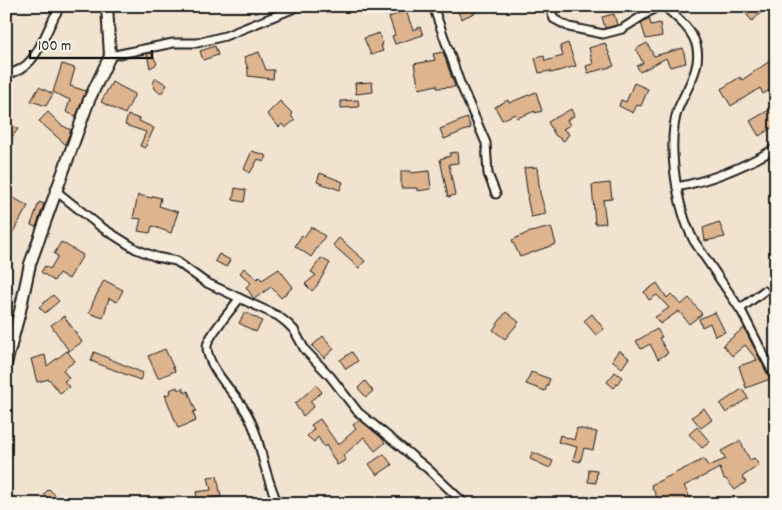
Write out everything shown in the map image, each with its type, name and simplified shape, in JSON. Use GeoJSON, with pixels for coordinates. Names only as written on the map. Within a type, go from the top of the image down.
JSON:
{"type":"FeatureCollection","features":[{"type":"Feature","properties":{"kind":"street"},"geometry":{"type":"LineString","coordinates":[[6,74],[23,66],[31,59],[38,50],[61,6]]}},
{"type":"Feature","properties":{"kind":"street"},"geometry":{"type":"LineString","coordinates":[[6,364],[30,264],[89,100],[110,56],[107,6]]}},
{"type":"Feature","properties":{"kind":"street"},"geometry":{"type":"LineString","coordinates":[[110,56],[173,43],[197,43],[247,28],[300,6]]}},
{"type":"Feature","properties":{"kind":"street"},"geometry":{"type":"LineString","coordinates":[[433,6],[460,84],[486,143],[488,174],[496,194]]}},
{"type":"Feature","properties":{"kind":"street"},"geometry":{"type":"LineString","coordinates":[[549,6],[554,19],[569,26],[603,34],[622,29],[658,6]]}},
{"type":"Feature","properties":{"kind":"street"},"geometry":{"type":"LineString","coordinates":[[664,6],[680,20],[691,34],[696,45],[696,70],[678,111],[673,136],[673,158],[677,187],[686,226],[753,331],[776,379]]}},
{"type":"Feature","properties":{"kind":"street"},"geometry":{"type":"LineString","coordinates":[[677,187],[743,166],[776,148]]}},
{"type":"Feature","properties":{"kind":"street"},"geometry":{"type":"LineString","coordinates":[[56,191],[102,227],[136,248],[156,257],[176,261],[205,282],[287,322],[294,330],[305,350],[330,376],[358,412],[428,469],[465,504]]}},
{"type":"Feature","properties":{"kind":"street"},"geometry":{"type":"LineString","coordinates":[[740,309],[764,291]]}},
{"type":"Feature","properties":{"kind":"street"},"geometry":{"type":"LineString","coordinates":[[239,299],[209,338],[207,347],[214,366],[245,409],[257,434],[270,484],[278,504]]}},
{"type":"Feature","properties":{"kind":"street"},"geometry":{"type":"LineString","coordinates":[[774,504],[776,500]]}},
{"type":"Feature","properties":{"kind":"building"},"geometry":{"type":"Polygon","coordinates":[[[456,6],[490,6],[461,19],[456,6]]]}},
{"type":"Feature","properties":{"kind":"building"},"geometry":{"type":"Polygon","coordinates":[[[740,6],[769,6],[752,21],[740,6]]]}},
{"type":"Feature","properties":{"kind":"building"},"geometry":{"type":"Polygon","coordinates":[[[406,11],[413,30],[420,27],[423,35],[395,44],[392,36],[395,35],[389,17],[406,11]]]}},
{"type":"Feature","properties":{"kind":"building"},"geometry":{"type":"Polygon","coordinates":[[[614,14],[617,25],[605,28],[602,17],[614,14]]]}},
{"type":"Feature","properties":{"kind":"building"},"geometry":{"type":"Polygon","coordinates":[[[649,18],[651,25],[660,23],[662,36],[646,39],[641,23],[649,18]]]}},
{"type":"Feature","properties":{"kind":"building"},"geometry":{"type":"Polygon","coordinates":[[[379,33],[383,51],[371,55],[364,38],[379,33]]]}},
{"type":"Feature","properties":{"kind":"building"},"geometry":{"type":"Polygon","coordinates":[[[568,43],[576,66],[551,73],[550,71],[539,73],[535,58],[544,56],[545,61],[563,56],[560,46],[568,43]]]}},
{"type":"Feature","properties":{"kind":"building"},"geometry":{"type":"Polygon","coordinates":[[[605,43],[614,66],[588,73],[586,66],[593,64],[589,48],[605,43]]]}},
{"type":"Feature","properties":{"kind":"building"},"geometry":{"type":"Polygon","coordinates":[[[647,43],[654,56],[683,48],[686,63],[670,67],[666,58],[640,72],[637,66],[643,63],[636,49],[647,43]]]}},
{"type":"Feature","properties":{"kind":"building"},"geometry":{"type":"Polygon","coordinates":[[[215,46],[218,55],[203,60],[200,51],[215,46]]]}},
{"type":"Feature","properties":{"kind":"building"},"geometry":{"type":"Polygon","coordinates":[[[259,52],[266,70],[274,70],[273,79],[248,76],[244,57],[259,52]]]}},
{"type":"Feature","properties":{"kind":"building"},"geometry":{"type":"Polygon","coordinates":[[[443,52],[455,87],[437,88],[437,85],[419,89],[414,64],[435,60],[433,54],[443,52]]]}},
{"type":"Feature","properties":{"kind":"building"},"geometry":{"type":"Polygon","coordinates":[[[152,53],[157,64],[150,68],[147,54],[152,53]]]}},
{"type":"Feature","properties":{"kind":"building"},"geometry":{"type":"Polygon","coordinates":[[[770,61],[776,70],[776,86],[763,94],[760,88],[731,106],[721,89],[740,77],[742,80],[770,61]]]}},
{"type":"Feature","properties":{"kind":"building"},"geometry":{"type":"Polygon","coordinates":[[[62,64],[75,68],[70,86],[86,91],[76,116],[66,112],[70,100],[53,92],[62,64]]]}},
{"type":"Feature","properties":{"kind":"building"},"geometry":{"type":"Polygon","coordinates":[[[156,78],[167,85],[161,94],[155,89],[153,83],[156,78]]]}},
{"type":"Feature","properties":{"kind":"building"},"geometry":{"type":"Polygon","coordinates":[[[112,82],[135,94],[125,114],[101,102],[112,82]]]}},
{"type":"Feature","properties":{"kind":"building"},"geometry":{"type":"Polygon","coordinates":[[[372,82],[373,92],[356,94],[355,83],[372,82]]]}},
{"type":"Feature","properties":{"kind":"building"},"geometry":{"type":"Polygon","coordinates":[[[634,83],[648,89],[641,106],[637,105],[633,113],[619,106],[621,100],[626,102],[634,83]]]}},
{"type":"Feature","properties":{"kind":"building"},"geometry":{"type":"Polygon","coordinates":[[[39,87],[53,94],[46,106],[31,101],[39,87]]]}},
{"type":"Feature","properties":{"kind":"building"},"geometry":{"type":"Polygon","coordinates":[[[536,92],[542,111],[535,113],[535,111],[517,118],[515,114],[502,120],[495,107],[508,100],[509,103],[536,92]]]}},
{"type":"Feature","properties":{"kind":"building"},"geometry":{"type":"Polygon","coordinates":[[[358,100],[359,107],[341,108],[341,101],[358,100]]]}},
{"type":"Feature","properties":{"kind":"building"},"geometry":{"type":"Polygon","coordinates":[[[280,101],[293,114],[291,116],[295,120],[285,128],[282,124],[279,127],[267,114],[280,101]]]}},
{"type":"Feature","properties":{"kind":"building"},"geometry":{"type":"Polygon","coordinates":[[[776,106],[776,125],[759,136],[750,121],[776,106]]]}},
{"type":"Feature","properties":{"kind":"building"},"geometry":{"type":"Polygon","coordinates":[[[571,109],[574,116],[567,120],[570,125],[563,129],[569,134],[564,141],[555,135],[548,122],[571,109]]]}},
{"type":"Feature","properties":{"kind":"building"},"geometry":{"type":"Polygon","coordinates":[[[48,112],[61,125],[71,130],[65,144],[39,121],[48,112]]]}},
{"type":"Feature","properties":{"kind":"building"},"geometry":{"type":"Polygon","coordinates":[[[128,115],[140,119],[139,121],[154,128],[145,148],[140,146],[146,132],[125,125],[128,115]]]}},
{"type":"Feature","properties":{"kind":"building"},"geometry":{"type":"Polygon","coordinates":[[[467,118],[471,128],[444,139],[440,129],[467,118]]]}},
{"type":"Feature","properties":{"kind":"building"},"geometry":{"type":"Polygon","coordinates":[[[6,120],[18,129],[6,145],[6,120]]]}},
{"type":"Feature","properties":{"kind":"building"},"geometry":{"type":"Polygon","coordinates":[[[252,151],[267,156],[264,162],[258,159],[250,173],[244,169],[252,151]]]}},
{"type":"Feature","properties":{"kind":"building"},"geometry":{"type":"Polygon","coordinates":[[[457,152],[458,163],[449,164],[455,195],[448,197],[440,159],[450,156],[450,153],[457,152]]]}},
{"type":"Feature","properties":{"kind":"building"},"geometry":{"type":"Polygon","coordinates":[[[537,167],[540,193],[546,214],[531,217],[524,168],[537,167]]]}},
{"type":"Feature","properties":{"kind":"building"},"geometry":{"type":"Polygon","coordinates":[[[401,171],[411,171],[411,173],[429,171],[431,189],[417,191],[417,188],[401,188],[401,171]]]}},
{"type":"Feature","properties":{"kind":"building"},"geometry":{"type":"Polygon","coordinates":[[[320,173],[343,182],[340,190],[317,182],[320,173]]]}},
{"type":"Feature","properties":{"kind":"building"},"geometry":{"type":"Polygon","coordinates":[[[610,183],[612,199],[603,200],[606,223],[595,224],[592,185],[610,183]]]}},
{"type":"Feature","properties":{"kind":"building"},"geometry":{"type":"Polygon","coordinates":[[[235,188],[246,190],[244,202],[233,200],[235,188]]]}},
{"type":"Feature","properties":{"kind":"building"},"geometry":{"type":"Polygon","coordinates":[[[138,195],[161,198],[159,206],[178,212],[171,233],[152,226],[150,233],[138,231],[141,219],[133,218],[138,195]]]}},
{"type":"Feature","properties":{"kind":"building"},"geometry":{"type":"Polygon","coordinates":[[[10,196],[28,206],[6,244],[6,211],[9,206],[6,202],[10,196]]]}},
{"type":"Feature","properties":{"kind":"building"},"geometry":{"type":"Polygon","coordinates":[[[39,202],[44,204],[36,227],[31,225],[39,202]]]}},
{"type":"Feature","properties":{"kind":"building"},"geometry":{"type":"Polygon","coordinates":[[[719,222],[725,237],[705,241],[703,228],[719,222]]]}},
{"type":"Feature","properties":{"kind":"building"},"geometry":{"type":"Polygon","coordinates":[[[311,227],[325,236],[311,257],[295,246],[302,235],[304,237],[311,227]]]}},
{"type":"Feature","properties":{"kind":"building"},"geometry":{"type":"Polygon","coordinates":[[[551,227],[556,244],[520,257],[512,240],[527,233],[551,227]]]}},
{"type":"Feature","properties":{"kind":"building"},"geometry":{"type":"Polygon","coordinates":[[[339,238],[365,261],[359,268],[333,245],[339,238]]]}},
{"type":"Feature","properties":{"kind":"building"},"geometry":{"type":"Polygon","coordinates":[[[61,242],[83,255],[69,279],[59,273],[54,281],[41,272],[45,266],[50,269],[58,256],[54,254],[61,242]]]}},
{"type":"Feature","properties":{"kind":"building"},"geometry":{"type":"Polygon","coordinates":[[[219,254],[230,260],[226,267],[215,261],[219,254]]]}},
{"type":"Feature","properties":{"kind":"building"},"geometry":{"type":"Polygon","coordinates":[[[321,258],[330,263],[312,291],[305,284],[316,275],[311,272],[321,258]]]}},
{"type":"Feature","properties":{"kind":"building"},"geometry":{"type":"Polygon","coordinates":[[[244,268],[257,279],[259,277],[262,280],[279,269],[293,287],[281,298],[271,287],[254,299],[246,287],[251,283],[240,273],[244,268]]]}},
{"type":"Feature","properties":{"kind":"building"},"geometry":{"type":"Polygon","coordinates":[[[104,280],[123,290],[117,302],[109,298],[103,318],[89,313],[104,280]]]}},
{"type":"Feature","properties":{"kind":"building"},"geometry":{"type":"Polygon","coordinates":[[[657,283],[667,298],[671,294],[681,305],[689,298],[702,314],[689,324],[679,311],[660,324],[655,317],[669,308],[657,295],[649,300],[644,292],[657,283]]]}},
{"type":"Feature","properties":{"kind":"building"},"geometry":{"type":"Polygon","coordinates":[[[53,295],[59,301],[45,313],[39,307],[53,295]]]}},
{"type":"Feature","properties":{"kind":"building"},"geometry":{"type":"Polygon","coordinates":[[[245,312],[262,321],[256,332],[239,323],[245,312]]]}},
{"type":"Feature","properties":{"kind":"building"},"geometry":{"type":"Polygon","coordinates":[[[506,312],[519,322],[505,339],[493,330],[506,312]]]}},
{"type":"Feature","properties":{"kind":"building"},"geometry":{"type":"Polygon","coordinates":[[[715,312],[725,332],[715,336],[710,323],[702,327],[699,319],[715,312]]]}},
{"type":"Feature","properties":{"kind":"building"},"geometry":{"type":"Polygon","coordinates":[[[592,314],[604,329],[596,335],[584,321],[592,314]]]}},
{"type":"Feature","properties":{"kind":"building"},"geometry":{"type":"Polygon","coordinates":[[[64,316],[82,342],[69,351],[51,325],[64,316]]]}},
{"type":"Feature","properties":{"kind":"building"},"geometry":{"type":"Polygon","coordinates":[[[744,328],[770,379],[746,388],[739,366],[757,360],[745,345],[732,356],[723,345],[744,328]]]}},
{"type":"Feature","properties":{"kind":"building"},"geometry":{"type":"Polygon","coordinates":[[[657,329],[662,337],[659,338],[668,353],[658,359],[650,344],[641,349],[636,341],[657,329]]]}},
{"type":"Feature","properties":{"kind":"building"},"geometry":{"type":"Polygon","coordinates":[[[323,336],[334,349],[324,358],[312,346],[323,336]]]}},
{"type":"Feature","properties":{"kind":"building"},"geometry":{"type":"Polygon","coordinates":[[[165,349],[175,371],[158,378],[148,356],[165,349]]]}},
{"type":"Feature","properties":{"kind":"building"},"geometry":{"type":"Polygon","coordinates":[[[619,350],[629,358],[622,368],[612,360],[619,350]]]}},
{"type":"Feature","properties":{"kind":"building"},"geometry":{"type":"Polygon","coordinates":[[[67,351],[75,361],[63,370],[69,378],[64,381],[69,387],[60,393],[49,379],[37,382],[31,359],[45,355],[47,366],[67,351]]]}},
{"type":"Feature","properties":{"kind":"building"},"geometry":{"type":"Polygon","coordinates":[[[94,352],[143,373],[140,380],[91,361],[94,352]]]}},
{"type":"Feature","properties":{"kind":"building"},"geometry":{"type":"Polygon","coordinates":[[[352,352],[358,361],[346,369],[340,360],[352,352]]]}},
{"type":"Feature","properties":{"kind":"building"},"geometry":{"type":"Polygon","coordinates":[[[531,372],[550,379],[545,391],[526,384],[531,372]]]}},
{"type":"Feature","properties":{"kind":"building"},"geometry":{"type":"Polygon","coordinates":[[[615,372],[622,377],[614,388],[607,382],[615,372]]]}},
{"type":"Feature","properties":{"kind":"building"},"geometry":{"type":"Polygon","coordinates":[[[365,381],[373,391],[366,397],[358,388],[365,381]]]}},
{"type":"Feature","properties":{"kind":"building"},"geometry":{"type":"Polygon","coordinates":[[[316,385],[322,392],[310,401],[314,406],[303,416],[295,404],[316,385]]]}},
{"type":"Feature","properties":{"kind":"building"},"geometry":{"type":"Polygon","coordinates":[[[177,387],[178,390],[183,388],[185,393],[188,391],[196,411],[193,412],[196,421],[178,428],[165,395],[171,393],[170,390],[177,387]]]}},
{"type":"Feature","properties":{"kind":"building"},"geometry":{"type":"Polygon","coordinates":[[[742,389],[748,398],[726,413],[720,404],[742,389]]]}},
{"type":"Feature","properties":{"kind":"building"},"geometry":{"type":"Polygon","coordinates":[[[704,408],[712,420],[701,428],[692,417],[704,408]]]}},
{"type":"Feature","properties":{"kind":"building"},"geometry":{"type":"Polygon","coordinates":[[[320,419],[338,445],[356,429],[353,425],[360,420],[381,437],[385,443],[375,451],[364,437],[343,456],[346,460],[337,465],[326,445],[324,447],[318,437],[314,442],[307,436],[314,429],[311,425],[320,419]]]}},
{"type":"Feature","properties":{"kind":"building"},"geometry":{"type":"Polygon","coordinates":[[[697,427],[710,442],[702,448],[689,434],[697,427]]]}},
{"type":"Feature","properties":{"kind":"building"},"geometry":{"type":"Polygon","coordinates":[[[577,428],[597,432],[593,450],[584,448],[580,462],[573,460],[577,447],[558,442],[560,435],[574,440],[577,428]]]}},
{"type":"Feature","properties":{"kind":"building"},"geometry":{"type":"Polygon","coordinates":[[[740,441],[750,460],[754,458],[759,465],[742,477],[746,482],[735,490],[724,479],[720,468],[684,486],[693,504],[660,504],[651,485],[704,459],[708,466],[726,459],[721,451],[740,441]]]}},
{"type":"Feature","properties":{"kind":"building"},"geometry":{"type":"Polygon","coordinates":[[[532,452],[553,461],[550,468],[530,459],[532,452]]]}},
{"type":"Feature","properties":{"kind":"building"},"geometry":{"type":"Polygon","coordinates":[[[384,454],[392,465],[377,475],[369,464],[384,454]]]}},
{"type":"Feature","properties":{"kind":"building"},"geometry":{"type":"Polygon","coordinates":[[[589,469],[597,470],[596,483],[588,482],[589,469]]]}},
{"type":"Feature","properties":{"kind":"building"},"geometry":{"type":"Polygon","coordinates":[[[217,476],[221,497],[208,499],[209,504],[198,504],[196,492],[211,490],[208,477],[217,476]]]}},
{"type":"Feature","properties":{"kind":"building"},"geometry":{"type":"Polygon","coordinates":[[[49,489],[60,500],[55,504],[44,494],[49,489]]]}}]}
